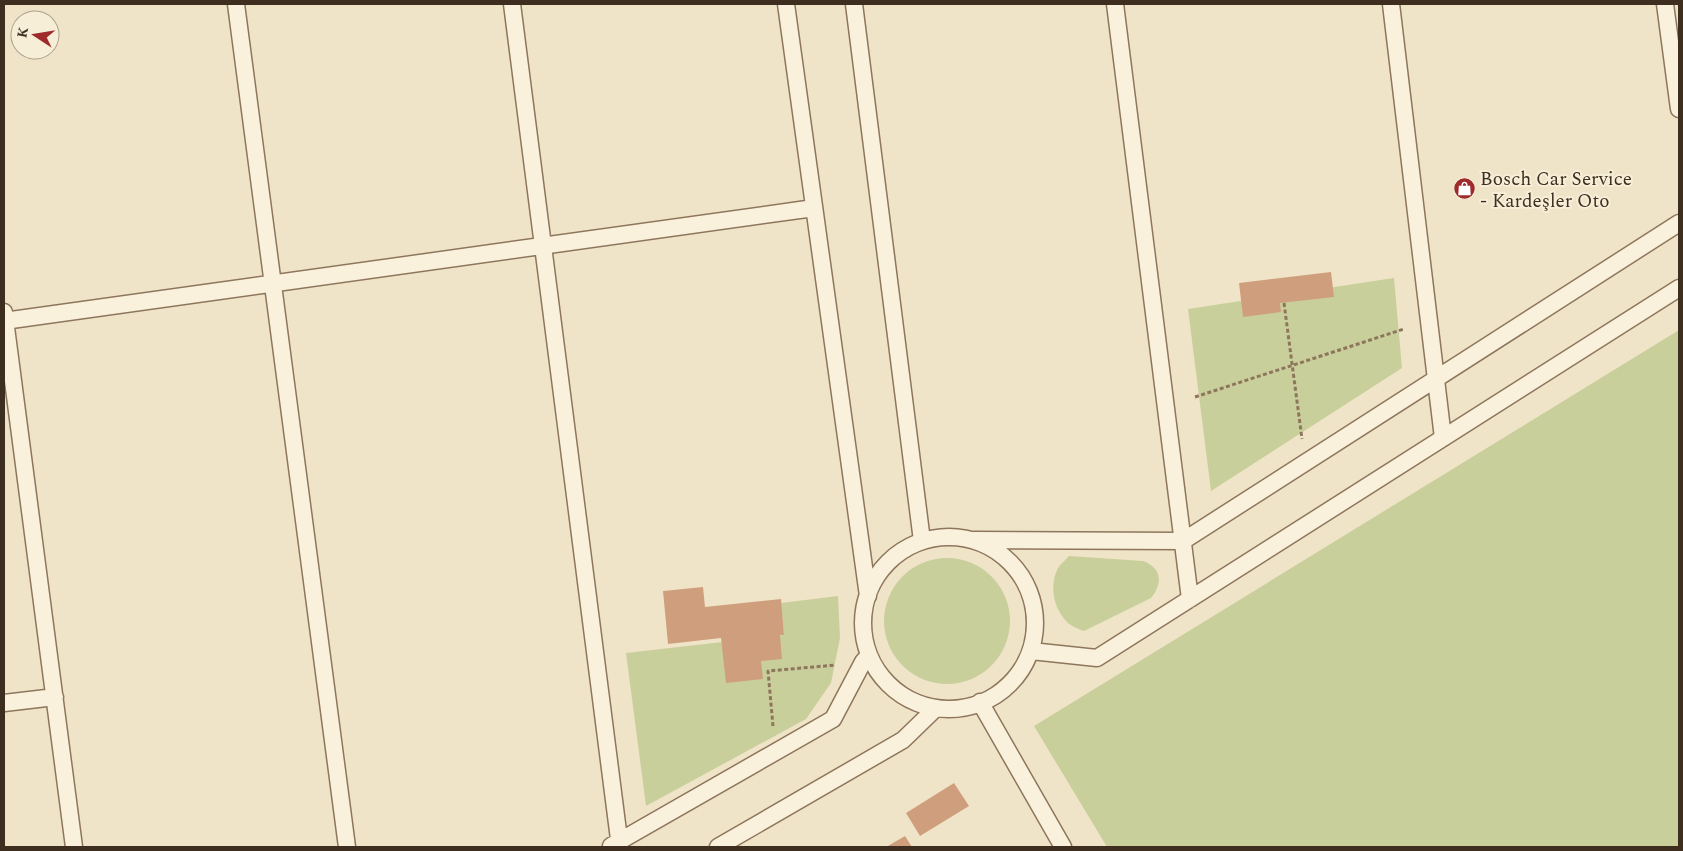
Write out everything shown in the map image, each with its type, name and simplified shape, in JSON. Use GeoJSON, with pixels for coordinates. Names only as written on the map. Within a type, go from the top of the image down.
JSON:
{"type":"FeatureCollection","features":[{"type":"Feature","properties":{"kind":"lane"},"geometry":{"type":"LineString","coordinates":[[236,4],[347,847]]}},
{"type":"Feature","properties":{"kind":"lane"},"geometry":{"type":"LineString","coordinates":[[512,4],[616,845],[833,719],[866,658],[863,625],[868,596],[880,572],[899,553],[922,541],[949,536],[975,540],[1183,541],[1679,223]]}},
{"type":"Feature","properties":{"kind":"lane"},"geometry":{"type":"LineString","coordinates":[[786,4],[868,596]]}},
{"type":"Feature","properties":{"kind":"lane"},"geometry":{"type":"LineString","coordinates":[[854,4],[922,541]]}},
{"type":"Feature","properties":{"kind":"lane"},"geometry":{"type":"LineString","coordinates":[[1115,4],[1190,599]]}},
{"type":"Feature","properties":{"kind":"lane"},"geometry":{"type":"LineString","coordinates":[[1391,4],[1443,438]]}},
{"type":"Feature","properties":{"kind":"lane"},"geometry":{"type":"LineString","coordinates":[[1665,4],[1679,109]]}},
{"type":"Feature","properties":{"kind":"lane"},"geometry":{"type":"LineString","coordinates":[[74,847],[4,318],[814,208]]}},
{"type":"Feature","properties":{"kind":"lane"},"geometry":{"type":"LineString","coordinates":[[1030,651],[1097,658],[1679,288]]}},
{"type":"Feature","properties":{"kind":"lane"},"geometry":{"type":"LineString","coordinates":[[866,658],[884,680],[908,699],[936,708],[966,708],[994,697],[1016,677],[1030,651],[1035,622],[1031,595],[1018,571],[999,552],[975,540]]}},
{"type":"Feature","properties":{"kind":"lane"},"geometry":{"type":"LineString","coordinates":[[4,703],[54,697]]}},
{"type":"Feature","properties":{"kind":"lane"},"geometry":{"type":"LineString","coordinates":[[980,702],[1063,847]]}},
{"type":"Feature","properties":{"kind":"lane"},"geometry":{"type":"LineString","coordinates":[[718,847],[903,740],[936,708]]}},
{"type":"Feature","properties":{"kind":"path"},"geometry":{"type":"LineString","coordinates":[[1284,303],[1302,439]]}},
{"type":"Feature","properties":{"kind":"path"},"geometry":{"type":"LineString","coordinates":[[1195,397],[1404,329]]}},
{"type":"Feature","properties":{"kind":"path"},"geometry":{"type":"LineString","coordinates":[[775,752],[768,671],[866,658]]}},
{"type":"Feature","properties":{"kind":"green space"},"geometry":{"type":"Polygon","coordinates":[[[1394,278],[1402,368],[1211,491],[1188,309],[1394,278]]]}},
{"type":"Feature","properties":{"kind":"green space"},"geometry":{"type":"Polygon","coordinates":[[[1679,330],[1679,847],[1107,847],[1034,726],[1679,330]]]}},
{"type":"Feature","properties":{"kind":"green space"},"geometry":{"type":"Polygon","coordinates":[[[1069,556],[1143,561],[1154,568],[1159,576],[1159,582],[1151,598],[1084,631],[1067,622],[1058,610],[1054,596],[1055,575],[1059,566],[1069,556]]]}},
{"type":"Feature","properties":{"kind":"green space"},"geometry":{"type":"Polygon","coordinates":[[[947,558],[971,563],[992,576],[1005,597],[1010,621],[1005,645],[992,666],[971,679],[947,684],[923,679],[902,666],[889,645],[884,621],[889,597],[902,576],[923,563],[947,558]]]}},
{"type":"Feature","properties":{"kind":"green space"},"geometry":{"type":"Polygon","coordinates":[[[838,596],[840,638],[831,683],[806,719],[646,806],[626,653],[784,635],[781,603],[838,596]]]}},
{"type":"Feature","properties":{"kind":"building"},"geometry":{"type":"Polygon","coordinates":[[[1331,272],[1334,297],[1280,303],[1281,312],[1243,317],[1239,283],[1331,272]]]}},
{"type":"Feature","properties":{"kind":"building"},"geometry":{"type":"Polygon","coordinates":[[[703,587],[705,607],[781,599],[784,635],[780,635],[782,659],[761,661],[763,679],[726,683],[721,638],[668,644],[663,591],[703,587]]]}},
{"type":"Feature","properties":{"kind":"building"},"geometry":{"type":"Polygon","coordinates":[[[954,783],[969,806],[920,836],[906,813],[954,783]]]}},
{"type":"Feature","properties":{"kind":"building"},"geometry":{"type":"Polygon","coordinates":[[[905,836],[912,847],[886,847],[905,836]]]}},
{"type":"Feature","properties":{"kind":"place","name":"Bosch Car Service - Kardeşler Oto"},"geometry":{"type":"Point","coordinates":[1464,189]}}]}
